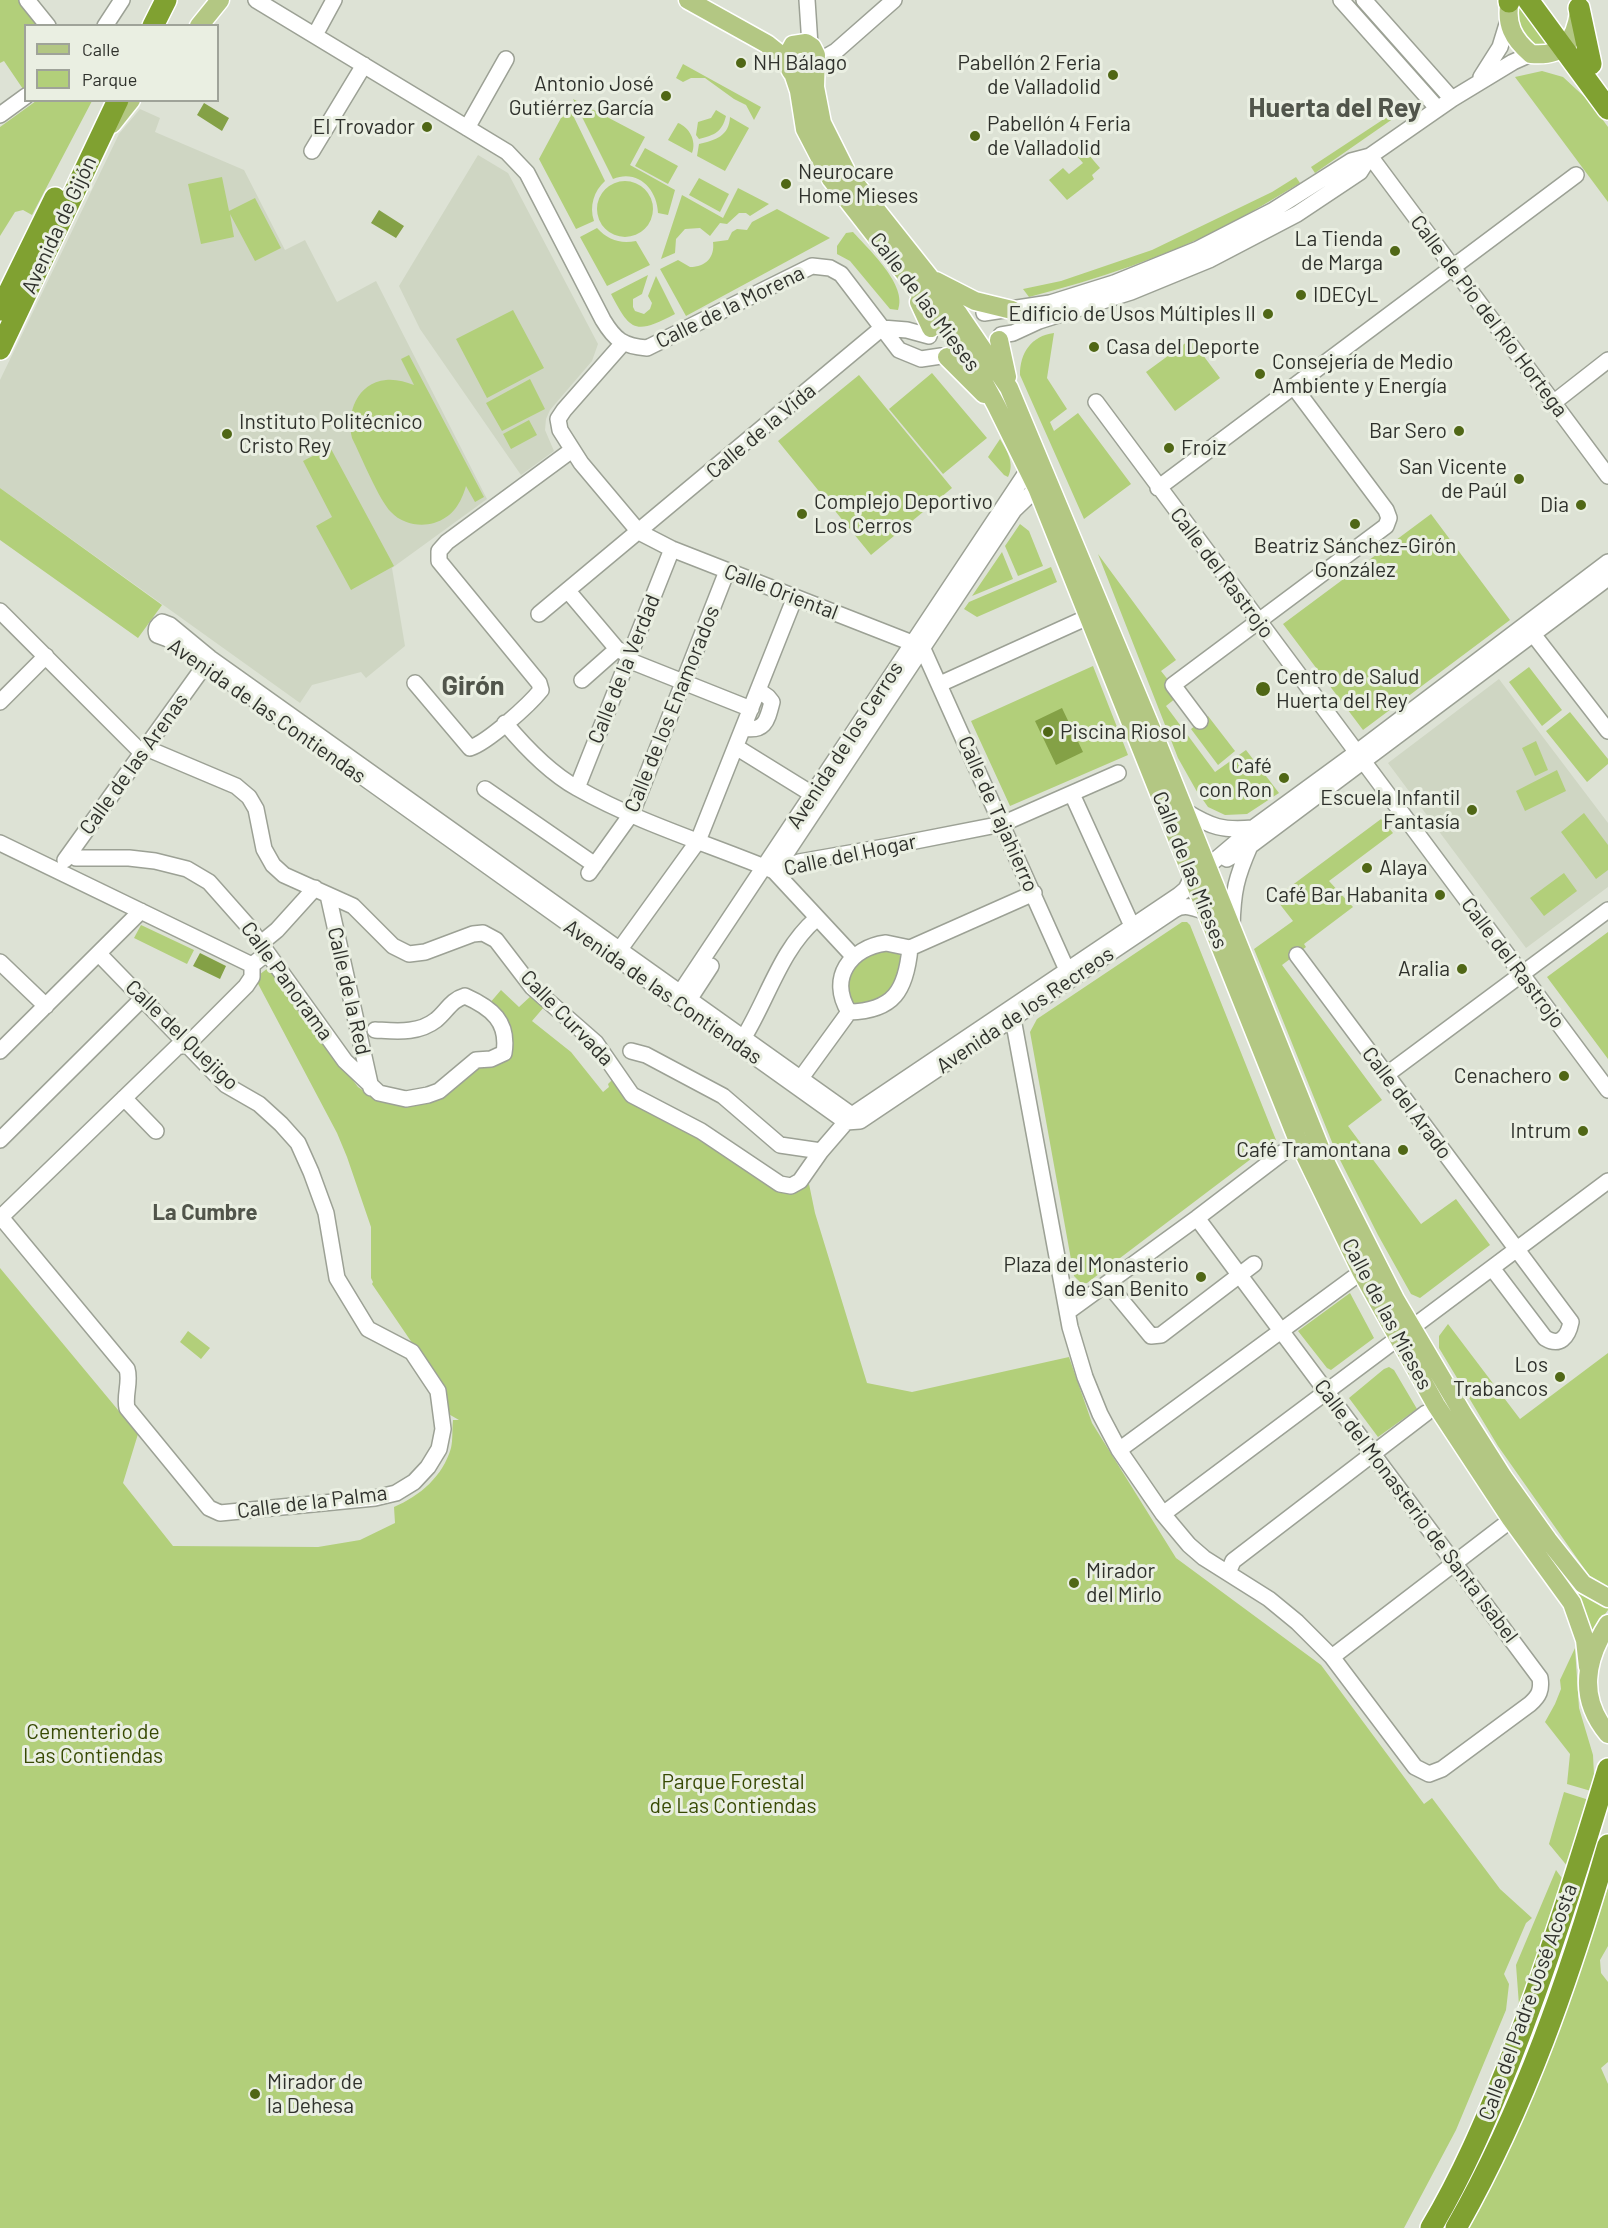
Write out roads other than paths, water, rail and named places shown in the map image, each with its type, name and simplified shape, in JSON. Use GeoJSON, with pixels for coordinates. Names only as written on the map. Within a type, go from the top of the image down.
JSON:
{"type":"FeatureCollection","features":[{"type":"Feature","properties":{"kind":"highway"},"geometry":{"type":"LineString","coordinates":[[141,24],[152,0]]}},
{"type":"Feature","properties":{"kind":"highway"},"geometry":{"type":"LineString","coordinates":[[154,24],[166,0]]}},
{"type":"Feature","properties":{"kind":"highway"},"geometry":{"type":"LineString","coordinates":[[1542,0],[1608,109]]}},
{"type":"Feature","properties":{"kind":"highway"},"geometry":{"type":"LineString","coordinates":[[1579,4],[1591,64]]}},
{"type":"Feature","properties":{"kind":"highway"},"geometry":{"type":"LineString","coordinates":[[1513,5],[1591,64],[1608,88]]}},
{"type":"Feature","properties":{"kind":"highway","name":"Avenida de Gijón"},"geometry":{"type":"LineString","coordinates":[[0,310],[102,102]]}},
{"type":"Feature","properties":{"kind":"highway","name":"Avenida de Gijón"},"geometry":{"type":"LineString","coordinates":[[0,349],[117,102]]}},
{"type":"Feature","properties":{"kind":"highway","name":"Calle del Padre José Acosta"},"geometry":{"type":"LineString","coordinates":[[1431,2228],[1464,2167],[1524,2025],[1574,1881],[1608,1769]]}},
{"type":"Feature","properties":{"kind":"highway","name":"Calle del Padre José Acosta"},"geometry":{"type":"LineString","coordinates":[[1456,2228],[1484,2176],[1524,2086],[1556,2003],[1608,1845]]}},
{"type":"Feature","properties":{"kind":"main road"},"geometry":{"type":"LineString","coordinates":[[688,0],[767,44],[801,59]]}},
{"type":"Feature","properties":{"kind":"main road"},"geometry":{"type":"LineString","coordinates":[[201,24],[218,1]]}},
{"type":"Feature","properties":{"kind":"main road"},"geometry":{"type":"LineString","coordinates":[[1513,5],[1512,35],[1531,54],[1541,55],[1567,44],[1577,25],[1579,4]]}},
{"type":"Feature","properties":{"kind":"main road","name":"Calle de las Mieses"},"geometry":{"type":"LineString","coordinates":[[801,59],[822,123],[847,173],[932,279],[940,324]]}},
{"type":"Feature","properties":{"kind":"main road","name":"Calle de las Mieses"},"geometry":{"type":"LineString","coordinates":[[801,59],[800,91],[805,129],[826,170],[912,283],[940,324],[988,345],[1009,388],[1036,469],[1095,612],[1119,696],[1200,872],[1232,929],[1327,1165],[1399,1305],[1406,1334]]}},
{"type":"Feature","properties":{"kind":"main road"},"geometry":{"type":"LineString","coordinates":[[99,140],[129,102]]}},
{"type":"Feature","properties":{"kind":"main road"},"geometry":{"type":"LineString","coordinates":[[932,279],[975,301],[1012,310]]}},
{"type":"Feature","properties":{"kind":"main road","name":"Calle de las Mieses"},"geometry":{"type":"LineString","coordinates":[[988,345],[996,405],[1036,469]]}},
{"type":"Feature","properties":{"kind":"main road"},"geometry":{"type":"LineString","coordinates":[[944,356],[996,405]]}},
{"type":"Feature","properties":{"kind":"main road"},"geometry":{"type":"LineString","coordinates":[[1036,469],[1037,488],[1053,498],[1075,555],[1095,597],[1095,612]]}},
{"type":"Feature","properties":{"kind":"main road","name":"Calle de las Mieses"},"geometry":{"type":"LineString","coordinates":[[1037,488],[1046,512],[1095,612],[1185,811],[1200,872],[1206,912],[1298,1141],[1343,1235],[1359,1250],[1397,1323],[1404,1329],[1548,1540],[1583,1584],[1608,1598]]}},
{"type":"Feature","properties":{"kind":"main road"},"geometry":{"type":"LineString","coordinates":[[1302,1106],[1306,1130],[1298,1141],[1312,1150],[1327,1165]]}},
{"type":"Feature","properties":{"kind":"main road"},"geometry":{"type":"LineString","coordinates":[[1406,1334],[1408,1344],[1441,1402],[1457,1438],[1511,1519],[1572,1603],[1585,1640],[1592,1706],[1599,1724],[1608,1734]]}},
{"type":"Feature","properties":{"kind":"main road"},"geometry":{"type":"LineString","coordinates":[[1588,1667],[1597,1641],[1608,1623]]}},
{"type":"Feature","properties":{"kind":"street"},"geometry":{"type":"LineString","coordinates":[[27,0],[46,24]]}},
{"type":"Feature","properties":{"kind":"street"},"geometry":{"type":"LineString","coordinates":[[106,24],[122,0]]}},
{"type":"Feature","properties":{"kind":"street","name":"Calle de la Morena"},"geometry":{"type":"LineString","coordinates":[[256,0],[507,152],[527,173],[611,334],[622,342],[647,348],[812,266],[830,268],[841,274],[899,350],[921,359],[944,356],[955,359],[1039,321],[1131,292],[1209,260],[1297,214],[1360,172],[1370,156]]}},
{"type":"Feature","properties":{"kind":"street"},"geometry":{"type":"LineString","coordinates":[[315,35],[334,0]]}},
{"type":"Feature","properties":{"kind":"street","name":"Calle de las Mieses"},"geometry":{"type":"LineString","coordinates":[[798,0],[801,59]]}},
{"type":"Feature","properties":{"kind":"street","name":"Calle de las Mieses"},"geometry":{"type":"LineString","coordinates":[[801,59],[807,0]]}},
{"type":"Feature","properties":{"kind":"street"},"geometry":{"type":"LineString","coordinates":[[801,59],[836,51],[894,0]]}},
{"type":"Feature","properties":{"kind":"street"},"geometry":{"type":"LineString","coordinates":[[1364,0],[1452,99]]}},
{"type":"Feature","properties":{"kind":"street"},"geometry":{"type":"LineString","coordinates":[[1347,2],[1438,109]]}},
{"type":"Feature","properties":{"kind":"street"},"geometry":{"type":"LineString","coordinates":[[1476,84],[1496,57],[1513,5]]}},
{"type":"Feature","properties":{"kind":"street"},"geometry":{"type":"LineString","coordinates":[[1370,156],[1452,99],[1513,62],[1531,54]]}},
{"type":"Feature","properties":{"kind":"street"},"geometry":{"type":"LineString","coordinates":[[467,128],[506,59]]}},
{"type":"Feature","properties":{"kind":"street"},"geometry":{"type":"LineString","coordinates":[[312,152],[364,65]]}},
{"type":"Feature","properties":{"kind":"street"},"geometry":{"type":"LineString","coordinates":[[0,115],[24,97]]}},
{"type":"Feature","properties":{"kind":"street","name":"Calle de la Morena"},"geometry":{"type":"LineString","coordinates":[[882,328],[916,331],[984,313],[1050,303],[1114,283],[1188,254],[1272,211],[1351,161],[1370,156]]}},
{"type":"Feature","properties":{"kind":"street","name":"Calle de Pío del Río Hortega"},"geometry":{"type":"LineString","coordinates":[[1370,156],[1608,476]]}},
{"type":"Feature","properties":{"kind":"street"},"geometry":{"type":"LineString","coordinates":[[1158,488],[1576,175]]}},
{"type":"Feature","properties":{"kind":"street"},"geometry":{"type":"LineString","coordinates":[[984,313],[995,321],[988,345]]}},
{"type":"Feature","properties":{"kind":"street","name":"Calle de la Morena"},"geometry":{"type":"LineString","coordinates":[[873,314],[901,329]]}},
{"type":"Feature","properties":{"kind":"street"},"geometry":{"type":"LineString","coordinates":[[940,324],[933,349],[944,356]]}},
{"type":"Feature","properties":{"kind":"street","name":"Calle de la Vida"},"geometry":{"type":"LineString","coordinates":[[539,614],[882,328]]}},
{"type":"Feature","properties":{"kind":"street"},"geometry":{"type":"LineString","coordinates":[[622,342],[558,419],[560,430],[572,450],[639,532]]}},
{"type":"Feature","properties":{"kind":"street"},"geometry":{"type":"LineString","coordinates":[[1553,403],[1608,360]]}},
{"type":"Feature","properties":{"kind":"street"},"geometry":{"type":"LineString","coordinates":[[1200,721],[1173,685],[1386,526],[1389,518],[1386,510],[1294,387]]}},
{"type":"Feature","properties":{"kind":"street","name":"Calle del Rastrojo"},"geometry":{"type":"LineString","coordinates":[[1096,402],[1257,621],[1607,1087]]}},
{"type":"Feature","properties":{"kind":"street"},"geometry":{"type":"LineString","coordinates":[[415,683],[470,748],[478,746],[541,690],[539,683],[439,561],[440,551],[447,542],[572,450]]}},
{"type":"Feature","properties":{"kind":"street","name":"Avenida de los Cerros"},"geometry":{"type":"LineString","coordinates":[[683,999],[777,875],[789,849],[1015,490],[1036,469]]}},
{"type":"Feature","properties":{"kind":"street"},"geometry":{"type":"LineString","coordinates":[[1015,490],[1037,488]]}},
{"type":"Feature","properties":{"kind":"street","name":"Avenida de los Cerros"},"geometry":{"type":"LineString","coordinates":[[777,875],[812,794],[1018,507],[1037,488]]}},
{"type":"Feature","properties":{"kind":"street"},"geometry":{"type":"LineString","coordinates":[[1018,507],[1029,504],[1046,512]]}},
{"type":"Feature","properties":{"kind":"street","name":"Calle Oriental"},"geometry":{"type":"LineString","coordinates":[[639,532],[672,549],[918,646]]}},
{"type":"Feature","properties":{"kind":"street","name":"Calle de la Verdad"},"geometry":{"type":"LineString","coordinates":[[577,788],[625,654],[672,549]]}},
{"type":"Feature","properties":{"kind":"street"},"geometry":{"type":"LineString","coordinates":[[1200,872],[1229,859],[1250,846],[1360,756],[1608,562]]}},
{"type":"Feature","properties":{"kind":"street","name":"Calle de los Enamorados"},"geometry":{"type":"LineString","coordinates":[[485,789],[592,869],[632,813],[727,571]]}},
{"type":"Feature","properties":{"kind":"street"},"geometry":{"type":"LineString","coordinates":[[1360,756],[1608,578]]}},
{"type":"Feature","properties":{"kind":"street"},"geometry":{"type":"LineString","coordinates":[[568,591],[625,654],[683,682],[751,709]]}},
{"type":"Feature","properties":{"kind":"street"},"geometry":{"type":"LineString","coordinates":[[620,949],[698,841],[795,597]]}},
{"type":"Feature","properties":{"kind":"street"},"geometry":{"type":"LineString","coordinates":[[0,611],[144,751],[236,786],[249,797],[256,809],[268,859],[284,875],[322,892],[277,930],[252,965],[252,977],[246,986],[187,1045],[177,1047],[1,1217]]}},
{"type":"Feature","properties":{"kind":"street"},"geometry":{"type":"LineString","coordinates":[[940,684],[1095,612]]}},
{"type":"Feature","properties":{"kind":"street"},"geometry":{"type":"LineString","coordinates":[[1533,634],[1608,731]]}},
{"type":"Feature","properties":{"kind":"street","name":"Calle de Tajahierro"},"geometry":{"type":"LineString","coordinates":[[918,646],[940,684],[1069,974]]}},
{"type":"Feature","properties":{"kind":"street"},"geometry":{"type":"LineString","coordinates":[[582,680],[625,654]]}},
{"type":"Feature","properties":{"kind":"street"},"geometry":{"type":"LineString","coordinates":[[0,702],[46,657]]}},
{"type":"Feature","properties":{"kind":"street","name":"Calle de las Arenas"},"geometry":{"type":"LineString","coordinates":[[58,870],[207,662]]}},
{"type":"Feature","properties":{"kind":"street","name":"Avenida de las Contiendas"},"geometry":{"type":"LineString","coordinates":[[207,662],[620,949],[683,999],[849,1118]]}},
{"type":"Feature","properties":{"kind":"street","name":"Avenida de las Contiendas"},"geometry":{"type":"LineString","coordinates":[[207,662],[615,958],[744,1037],[801,1078],[849,1118]]}},
{"type":"Feature","properties":{"kind":"street"},"geometry":{"type":"LineString","coordinates":[[743,728],[755,730],[763,726],[768,715],[772,702],[758,690]]}},
{"type":"Feature","properties":{"kind":"street","name":"Calle del Hogar"},"geometry":{"type":"LineString","coordinates":[[505,723],[544,762],[577,788],[777,875],[799,862],[1002,824],[1118,773]]}},
{"type":"Feature","properties":{"kind":"street"},"geometry":{"type":"LineString","coordinates":[[736,747],[812,794]]}},
{"type":"Feature","properties":{"kind":"street","name":"Avenida de los Recreos"},"geometry":{"type":"LineString","coordinates":[[849,1118],[860,1121],[1069,974],[1132,926],[1179,895],[1200,872],[1253,828],[1360,756]]}},
{"type":"Feature","properties":{"kind":"street"},"geometry":{"type":"LineString","coordinates":[[1072,794],[1132,926]]}},
{"type":"Feature","properties":{"kind":"street"},"geometry":{"type":"LineString","coordinates":[[1185,811],[1209,824],[1230,830],[1253,828]]}},
{"type":"Feature","properties":{"kind":"street"},"geometry":{"type":"LineString","coordinates":[[0,843],[252,965]]}},
{"type":"Feature","properties":{"kind":"street"},"geometry":{"type":"LineString","coordinates":[[1232,929],[1233,893],[1250,846]]}},
{"type":"Feature","properties":{"kind":"street","name":"Avenida de los Cerros"},"geometry":{"type":"LineString","coordinates":[[789,849],[799,862]]}},
{"type":"Feature","properties":{"kind":"street","name":"Calle Panorama"},"geometry":{"type":"LineString","coordinates":[[70,854],[76,858],[129,858],[187,868],[208,882],[248,926],[345,1061],[371,1088],[379,1093],[406,1099],[439,1092],[476,1060],[491,1059],[504,1053],[506,1040],[497,1016],[483,1004],[465,996],[456,999],[435,1020],[420,1028],[407,1032],[375,1030]]}},
{"type":"Feature","properties":{"kind":"street"},"geometry":{"type":"LineString","coordinates":[[683,999],[765,884],[774,883],[777,875],[854,957]]}},
{"type":"Feature","properties":{"kind":"street","name":"Calle de la Red"},"geometry":{"type":"LineString","coordinates":[[322,892],[371,1088]]}},
{"type":"Feature","properties":{"kind":"street","name":"Calle Curvada"},"geometry":{"type":"LineString","coordinates":[[322,892],[353,906],[393,946],[409,954],[425,952],[473,934],[483,933],[496,940],[532,987],[596,1042],[632,1095],[701,1131],[780,1184],[790,1186],[800,1181],[821,1150],[849,1118]]}},
{"type":"Feature","properties":{"kind":"street"},"geometry":{"type":"LineString","coordinates":[[849,1012],[842,1001],[840,984],[846,967],[854,957],[875,945],[886,944],[910,948],[1034,893]]}},
{"type":"Feature","properties":{"kind":"street","name":"Avenida de los Recreos"},"geometry":{"type":"LineString","coordinates":[[1069,974],[1178,907],[1189,906],[1206,912]]}},
{"type":"Feature","properties":{"kind":"street"},"geometry":{"type":"LineString","coordinates":[[1386,1075],[1608,910]]}},
{"type":"Feature","properties":{"kind":"street"},"geometry":{"type":"LineString","coordinates":[[0,1051],[141,911]]}},
{"type":"Feature","properties":{"kind":"street"},"geometry":{"type":"LineString","coordinates":[[744,1037],[798,937],[816,919]]}},
{"type":"Feature","properties":{"kind":"street"},"geometry":{"type":"LineString","coordinates":[[801,1078],[849,1012],[873,1009],[892,998],[906,977],[910,948]]}},
{"type":"Feature","properties":{"kind":"street","name":"Calle del Quejigo"},"geometry":{"type":"LineString","coordinates":[[99,954],[226,1084],[259,1104],[298,1143],[326,1213],[337,1278],[368,1329],[412,1352],[438,1391],[441,1410]]}},
{"type":"Feature","properties":{"kind":"street","name":"Calle del Arado"},"geometry":{"type":"LineString","coordinates":[[1297,956],[1571,1322],[1568,1335],[1562,1341],[1552,1342],[1545,1338],[1492,1268]]}},
{"type":"Feature","properties":{"kind":"street"},"geometry":{"type":"LineString","coordinates":[[1,965],[46,1006]]}},
{"type":"Feature","properties":{"kind":"street"},"geometry":{"type":"LineString","coordinates":[[0,1140],[142,999]]}},
{"type":"Feature","properties":{"kind":"street"},"geometry":{"type":"LineString","coordinates":[[1011,1014],[1069,1311],[1070,1327],[1085,1377],[1100,1414],[1119,1450],[1176,1531],[1204,1558],[1269,1599],[1297,1622],[1332,1657],[1503,1526]]}},
{"type":"Feature","properties":{"kind":"street"},"geometry":{"type":"LineString","coordinates":[[631,1051],[646,1055],[723,1096],[780,1144],[821,1150]]}},
{"type":"Feature","properties":{"kind":"street"},"geometry":{"type":"LineString","coordinates":[[345,1061],[357,1063],[363,1054]]}},
{"type":"Feature","properties":{"kind":"street"},"geometry":{"type":"LineString","coordinates":[[124,1098],[156,1131]]}},
{"type":"Feature","properties":{"kind":"street"},"geometry":{"type":"LineString","coordinates":[[1069,1311],[1298,1141]]}},
{"type":"Feature","properties":{"kind":"street"},"geometry":{"type":"LineString","coordinates":[[1163,1515],[1608,1181]]}},
{"type":"Feature","properties":{"kind":"street","name":"Calle de la Palma"},"geometry":{"type":"LineString","coordinates":[[1,1217],[127,1368],[129,1375],[125,1401],[127,1408],[209,1508],[220,1513],[375,1498],[396,1493],[414,1482],[428,1467],[439,1449],[443,1429],[441,1410]]}},
{"type":"Feature","properties":{"kind":"street","name":"Calle del Monasterio de Santa Isabel"},"geometry":{"type":"LineString","coordinates":[[1197,1218],[1533,1668],[1540,1678],[1541,1687],[1538,1697],[1530,1704],[1442,1769],[1429,1774],[1415,1767],[1332,1657]]}},
{"type":"Feature","properties":{"kind":"street"},"geometry":{"type":"LineString","coordinates":[[1108,1284],[1151,1336],[1161,1335],[1254,1264]]}},
{"type":"Feature","properties":{"kind":"street"},"geometry":{"type":"LineString","coordinates":[[1119,1450],[1353,1278]]}},
{"type":"Feature","properties":{"kind":"street"},"geometry":{"type":"LineString","coordinates":[[1399,1305],[1429,1316]]}},
{"type":"Feature","properties":{"kind":"street"},"geometry":{"type":"LineString","coordinates":[[1228,1573],[1233,1561],[1426,1413]]}},
{"type":"Feature","properties":{"kind":"place","name":"NH Bálago"},"geometry":{"type":"Point","coordinates":[741,63]}},
{"type":"Feature","properties":{"kind":"place","name":"Pabellón 2 Feria de Valladolid"},"geometry":{"type":"Point","coordinates":[1113,75]}},
{"type":"Feature","properties":{"kind":"place","name":"Antonio José Gutiérrez García"},"geometry":{"type":"Point","coordinates":[666,96]}},
{"type":"Feature","properties":{"kind":"place","name":"El Trovador"},"geometry":{"type":"Point","coordinates":[427,127]}},
{"type":"Feature","properties":{"kind":"place","name":"Pabellón 4 Feria de Valladolid"},"geometry":{"type":"Point","coordinates":[975,136]}},
{"type":"Feature","properties":{"kind":"place","name":"Neurocare Home Mieses"},"geometry":{"type":"Point","coordinates":[786,184]}},
{"type":"Feature","properties":{"kind":"place","name":"La Tienda de Marga"},"geometry":{"type":"Point","coordinates":[1395,251]}},
{"type":"Feature","properties":{"kind":"place","name":"IDECyL"},"geometry":{"type":"Point","coordinates":[1301,295]}},
{"type":"Feature","properties":{"kind":"place","name":"Edificio de Usos Múltiples II"},"geometry":{"type":"Point","coordinates":[1268,314]}},
{"type":"Feature","properties":{"kind":"place","name":"Casa del Deporte"},"geometry":{"type":"Point","coordinates":[1094,347]}},
{"type":"Feature","properties":{"kind":"place","name":"Consejería de Medio Ambiente y Energía"},"geometry":{"type":"Point","coordinates":[1260,374]}},
{"type":"Feature","properties":{"kind":"place","name":"Bar Sero"},"geometry":{"type":"Point","coordinates":[1459,431]}},
{"type":"Feature","properties":{"kind":"place","name":"Instituto Politécnico Cristo Rey"},"geometry":{"type":"Point","coordinates":[227,434]}},
{"type":"Feature","properties":{"kind":"place","name":"Froiz"},"geometry":{"type":"Point","coordinates":[1169,448]}},
{"type":"Feature","properties":{"kind":"place","name":"San Vicente de Paúl"},"geometry":{"type":"Point","coordinates":[1519,479]}},
{"type":"Feature","properties":{"kind":"place","name":"Dia"},"geometry":{"type":"Point","coordinates":[1581,505]}},
{"type":"Feature","properties":{"kind":"place","name":"Complejo Deportivo Los Cerros"},"geometry":{"type":"Point","coordinates":[802,514]}},
{"type":"Feature","properties":{"kind":"place","name":"Beatriz Sánchez-Girón González"},"geometry":{"type":"Point","coordinates":[1355,524]}},
{"type":"Feature","properties":{"kind":"place","name":"Centro de Salud Huerta del Rey"},"geometry":{"type":"Point","coordinates":[1263,689]}},
{"type":"Feature","properties":{"kind":"place","name":"Piscina Riosol"},"geometry":{"type":"Point","coordinates":[1048,732]}},
{"type":"Feature","properties":{"kind":"place","name":"Café con Ron"},"geometry":{"type":"Point","coordinates":[1284,778]}},
{"type":"Feature","properties":{"kind":"place","name":"Escuela Infantil Fantasía"},"geometry":{"type":"Point","coordinates":[1472,810]}},
{"type":"Feature","properties":{"kind":"place","name":"Alaya"},"geometry":{"type":"Point","coordinates":[1367,868]}},
{"type":"Feature","properties":{"kind":"place","name":"Café Bar Habanita"},"geometry":{"type":"Point","coordinates":[1440,895]}},
{"type":"Feature","properties":{"kind":"place","name":"Aralia"},"geometry":{"type":"Point","coordinates":[1462,969]}},
{"type":"Feature","properties":{"kind":"place","name":"Cenachero"},"geometry":{"type":"Point","coordinates":[1564,1076]}},
{"type":"Feature","properties":{"kind":"place","name":"Intrum"},"geometry":{"type":"Point","coordinates":[1583,1131]}},
{"type":"Feature","properties":{"kind":"place","name":"Café Tramontana"},"geometry":{"type":"Point","coordinates":[1403,1150]}},
{"type":"Feature","properties":{"kind":"place","name":"Plaza del Monasterio de San Benito"},"geometry":{"type":"Point","coordinates":[1201,1277]}},
{"type":"Feature","properties":{"kind":"place","name":"Los Trabancos"},"geometry":{"type":"Point","coordinates":[1560,1377]}},
{"type":"Feature","properties":{"kind":"place","name":"Mirador del Mirlo"},"geometry":{"type":"Point","coordinates":[1074,1583]}},
{"type":"Feature","properties":{"kind":"place","name":"Mirador de la Dehesa"},"geometry":{"type":"Point","coordinates":[255,2094]}},
{"type":"Feature","properties":{"kind":"district","name":"Huerta del Rey"},"geometry":{"type":"Point","coordinates":[1335,108]}},
{"type":"Feature","properties":{"kind":"district","name":"Girón"},"geometry":{"type":"Point","coordinates":[473,686]}},
{"type":"Feature","properties":{"kind":"district","name":"La Cumbre"},"geometry":{"type":"Point","coordinates":[205,1213]}},
{"type":"Feature","properties":{"kind":"park label","name":"Cementerio de Las Contiendas"},"geometry":{"type":"Point","coordinates":[93,1744]}},
{"type":"Feature","properties":{"kind":"park label","name":"Parque Forestal de Las Contiendas"},"geometry":{"type":"Point","coordinates":[733,1794]}}]}
